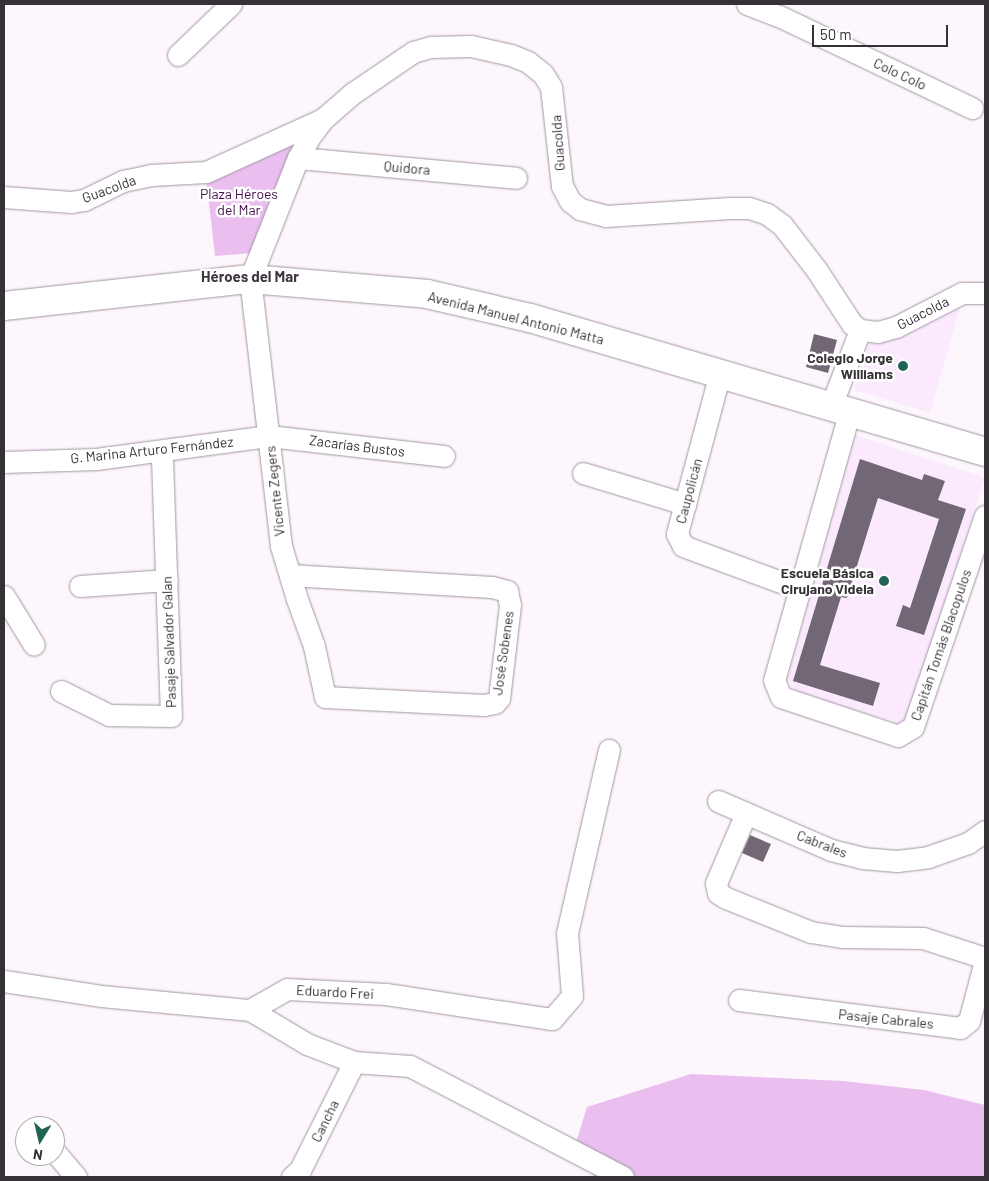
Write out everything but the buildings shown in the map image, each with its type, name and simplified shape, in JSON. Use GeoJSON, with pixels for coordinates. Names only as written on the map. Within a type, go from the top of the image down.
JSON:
{"type":"FeatureCollection","features":[{"type":"Feature","properties":{"kind":"main road","name":"Avenida Manuel Antonio Matta"},"geometry":{"type":"LineString","coordinates":[[4,306],[250,279],[427,294],[530,318],[985,452]]}},
{"type":"Feature","properties":{"kind":"street"},"geometry":{"type":"LineString","coordinates":[[178,55],[231,4]]}},
{"type":"Feature","properties":{"kind":"street","name":"Colo Colo"},"geometry":{"type":"LineString","coordinates":[[747,4],[779,16],[972,108]]}},
{"type":"Feature","properties":{"kind":"street","name":"Guacolda"},"geometry":{"type":"LineString","coordinates":[[250,279],[298,158],[323,119],[353,93],[413,52],[430,47],[471,46],[511,55],[528,62],[543,74],[551,87],[562,186],[570,201],[580,209],[606,216],[730,208],[749,208],[767,214],[782,225],[816,269],[852,324],[860,330],[878,332],[896,327],[962,293],[985,293]]}},
{"type":"Feature","properties":{"kind":"street","name":"Guacolda"},"geometry":{"type":"LineString","coordinates":[[4,197],[71,202],[84,200],[123,181],[151,175],[206,172],[323,119]]}},
{"type":"Feature","properties":{"kind":"street","name":"Quidora"},"geometry":{"type":"LineString","coordinates":[[298,158],[516,178]]}},
{"type":"Feature","properties":{"kind":"street","name":"Vicente Zegers"},"geometry":{"type":"LineString","coordinates":[[250,279],[282,546],[314,646],[325,697]]}},
{"type":"Feature","properties":{"kind":"street"},"geometry":{"type":"LineString","coordinates":[[840,408],[860,330]]}},
{"type":"Feature","properties":{"kind":"street","name":"Caupolicán"},"geometry":{"type":"LineString","coordinates":[[720,373],[677,534],[683,546],[800,589]]}},
{"type":"Feature","properties":{"kind":"street","name":"Capitán Tomás Blacopulos"},"geometry":{"type":"LineString","coordinates":[[840,408],[800,589],[774,680],[781,697],[898,736],[913,727],[985,516]]}},
{"type":"Feature","properties":{"kind":"street","name":"G. Marina Arturo Fernández"},"geometry":{"type":"LineString","coordinates":[[4,462],[96,459],[162,452],[269,436]]}},
{"type":"Feature","properties":{"kind":"street","name":"Zacarías Bustos"},"geometry":{"type":"LineString","coordinates":[[269,436],[444,456]]}},
{"type":"Feature","properties":{"kind":"street","name":"Pasaje Salvador Galan"},"geometry":{"type":"LineString","coordinates":[[61,690],[109,715],[171,716],[162,452]]}},
{"type":"Feature","properties":{"kind":"street"},"geometry":{"type":"LineString","coordinates":[[583,473],[685,504]]}},
{"type":"Feature","properties":{"kind":"street","name":"José Sobenes"},"geometry":{"type":"LineString","coordinates":[[290,575],[492,587],[507,591],[510,597],[501,691],[495,703],[325,697]]}},
{"type":"Feature","properties":{"kind":"street"},"geometry":{"type":"LineString","coordinates":[[80,586],[167,580]]}},
{"type":"Feature","properties":{"kind":"street"},"geometry":{"type":"LineString","coordinates":[[4,596],[34,644]]}},
{"type":"Feature","properties":{"kind":"street","name":"Eduardo Frei"},"geometry":{"type":"LineString","coordinates":[[250,1010],[287,989],[386,994],[552,1020],[572,996],[567,933],[609,750]]}},
{"type":"Feature","properties":{"kind":"street","name":"Cabrales"},"geometry":{"type":"LineString","coordinates":[[718,801],[832,850],[862,858],[897,861],[928,857],[968,844],[985,831]]}},
{"type":"Feature","properties":{"kind":"street","name":"Pasaje Cabrales"},"geometry":{"type":"LineString","coordinates":[[739,1000],[960,1028],[969,1021],[985,959],[923,938],[842,937],[811,932],[726,898],[718,893],[716,883],[746,813]]}},
{"type":"Feature","properties":{"kind":"street"},"geometry":{"type":"LineString","coordinates":[[4,981],[101,996],[250,1010],[307,1044],[354,1062],[410,1066],[624,1177]]}},
{"type":"Feature","properties":{"kind":"street","name":"Cancha"},"geometry":{"type":"LineString","coordinates":[[292,1177],[300,1170],[354,1062]]}},
{"type":"Feature","properties":{"kind":"street"},"geometry":{"type":"LineString","coordinates":[[65,1164],[76,1177]]}},
{"type":"Feature","properties":{"kind":"shaded area","name":"Colegio Jorge Williams"},"geometry":{"type":"Polygon","coordinates":[[[962,301],[930,413],[854,390],[870,341],[962,301]]]}},
{"type":"Feature","properties":{"kind":"shaded area","name":"Escuela Básica Cirujano Videla"},"geometry":{"type":"Polygon","coordinates":[[[855,435],[985,478],[910,710],[906,719],[899,723],[796,692],[788,678],[855,435]]]}},
{"type":"Feature","properties":{"kind":"green space","name":"Plaza Héroes del Mar"},"geometry":{"type":"Polygon","coordinates":[[[300,138],[252,253],[215,256],[206,178],[236,171],[300,138]]]}},
{"type":"Feature","properties":{"kind":"green space"},"geometry":{"type":"Polygon","coordinates":[[[691,1074],[843,1081],[924,1090],[985,1105],[985,1177],[596,1177],[572,1155],[587,1107],[691,1074]]]}},
{"type":"Feature","properties":{"kind":"place","name":"Colegio Jorge Williams"},"geometry":{"type":"Point","coordinates":[903,366]}},
{"type":"Feature","properties":{"kind":"place","name":"Escuela Básica Cirujano Videla"},"geometry":{"type":"Point","coordinates":[884,581]}},
{"type":"Feature","properties":{"kind":"district","name":"Héroes del Mar"},"geometry":{"type":"Point","coordinates":[250,277]}}]}
